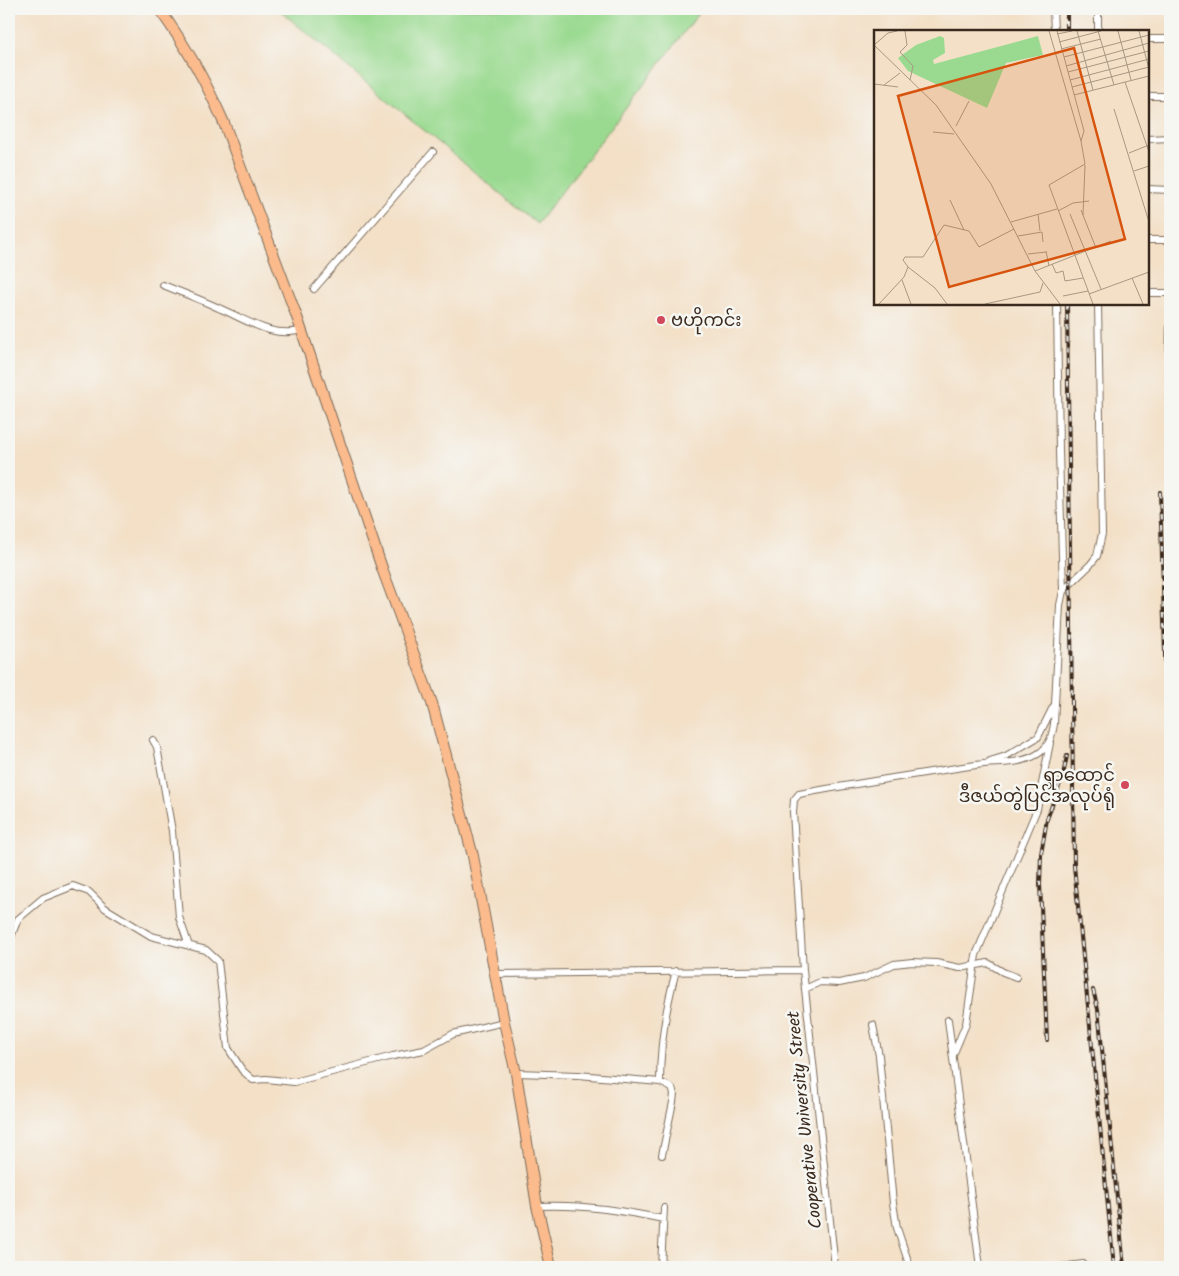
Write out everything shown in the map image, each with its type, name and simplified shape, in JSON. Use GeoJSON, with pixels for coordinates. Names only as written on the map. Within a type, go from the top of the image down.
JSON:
{"type":"FeatureCollection","features":[{"type":"Feature","properties":{"kind":"highway"},"geometry":{"type":"LineString","coordinates":[[160,9],[186,50],[219,111],[302,330],[383,571],[432,703],[473,856],[504,1022],[516,1073],[538,1206],[551,1267]]}},
{"type":"Feature","properties":{"kind":"street"},"geometry":{"type":"LineString","coordinates":[[1053,9],[1054,30]]}},
{"type":"Feature","properties":{"kind":"street"},"geometry":{"type":"LineString","coordinates":[[1098,9],[1098,30]]}},
{"type":"Feature","properties":{"kind":"street"},"geometry":{"type":"LineString","coordinates":[[1149,39],[1170,39]]}},
{"type":"Feature","properties":{"kind":"street"},"geometry":{"type":"LineString","coordinates":[[1149,96],[1170,96]]}},
{"type":"Feature","properties":{"kind":"street"},"geometry":{"type":"LineString","coordinates":[[1149,139],[1170,138]]}},
{"type":"Feature","properties":{"kind":"street"},"geometry":{"type":"LineString","coordinates":[[314,289],[433,152]]}},
{"type":"Feature","properties":{"kind":"street"},"geometry":{"type":"LineString","coordinates":[[1149,189],[1170,190]]}},
{"type":"Feature","properties":{"kind":"street"},"geometry":{"type":"LineString","coordinates":[[1149,240],[1170,240]]}},
{"type":"Feature","properties":{"kind":"street"},"geometry":{"type":"LineString","coordinates":[[164,285],[223,309],[265,329],[292,333],[302,330]]}},
{"type":"Feature","properties":{"kind":"street"},"geometry":{"type":"LineString","coordinates":[[1149,293],[1170,293]]}},
{"type":"Feature","properties":{"kind":"street"},"geometry":{"type":"LineString","coordinates":[[953,1055],[966,1024],[976,955],[1037,810],[1054,724],[1060,605],[1063,591],[1057,305]]}},
{"type":"Feature","properties":{"kind":"street"},"geometry":{"type":"LineString","coordinates":[[1063,591],[1097,556],[1102,534],[1098,305]]}},
{"type":"Feature","properties":{"kind":"street"},"geometry":{"type":"LineString","coordinates":[[1169,368],[1170,318]]}},
{"type":"Feature","properties":{"kind":"street"},"geometry":{"type":"LineString","coordinates":[[979,764],[1006,756],[1038,737],[1054,706]]}},
{"type":"Feature","properties":{"kind":"street"},"geometry":{"type":"LineString","coordinates":[[979,764],[1020,761],[1030,758],[1038,754],[1051,739]]}},
{"type":"Feature","properties":{"kind":"street"},"geometry":{"type":"LineString","coordinates":[[153,740],[158,747],[172,832],[179,917],[189,946]]}},
{"type":"Feature","properties":{"kind":"street","name":"Cooperative University Street"},"geometry":{"type":"LineString","coordinates":[[835,1267],[803,970],[793,812],[794,800],[800,794],[979,764]]}},
{"type":"Feature","properties":{"kind":"street"},"geometry":{"type":"LineString","coordinates":[[9,942],[18,919],[43,898],[74,886],[89,892],[105,908],[151,936],[206,950],[218,961],[228,1048],[242,1070],[253,1080],[266,1079],[294,1082],[393,1056],[424,1050],[453,1034],[504,1022]]}},
{"type":"Feature","properties":{"kind":"street"},"geometry":{"type":"LineString","coordinates":[[805,989],[820,982],[839,983],[864,978],[894,964],[923,962],[960,968],[988,964],[1016,977]]}},
{"type":"Feature","properties":{"kind":"street"},"geometry":{"type":"LineString","coordinates":[[495,974],[803,970]]}},
{"type":"Feature","properties":{"kind":"street"},"geometry":{"type":"LineString","coordinates":[[660,1082],[660,1057],[670,994],[676,971]]}},
{"type":"Feature","properties":{"kind":"street"},"geometry":{"type":"LineString","coordinates":[[948,1020],[980,1267]]}},
{"type":"Feature","properties":{"kind":"street"},"geometry":{"type":"LineString","coordinates":[[873,1025],[879,1056],[894,1212],[897,1228],[910,1267]]}},
{"type":"Feature","properties":{"kind":"street"},"geometry":{"type":"LineString","coordinates":[[516,1073],[578,1075],[660,1082],[672,1088],[674,1094],[662,1155]]}},
{"type":"Feature","properties":{"kind":"street"},"geometry":{"type":"LineString","coordinates":[[538,1206],[595,1207],[663,1219]]}},
{"type":"Feature","properties":{"kind":"street"},"geometry":{"type":"LineString","coordinates":[[661,1267],[664,1208]]}},
{"type":"Feature","properties":{"kind":"street"},"geometry":{"type":"LineString","coordinates":[[1061,1267],[1083,1264]]}},
{"type":"Feature","properties":{"kind":"green space"},"geometry":{"type":"Polygon","coordinates":[[[278,9],[702,9],[537,224],[278,9]]]}},
{"type":"Feature","properties":{"kind":"railway"},"geometry":{"type":"LineString","coordinates":[[1067,9],[1067,30]]}},
{"type":"Feature","properties":{"kind":"railway"},"geometry":{"type":"LineString","coordinates":[[1067,305],[1074,866],[1114,1267]]}},
{"type":"Feature","properties":{"kind":"railway"},"geometry":{"type":"LineString","coordinates":[[1160,492],[1169,780]]}},
{"type":"Feature","properties":{"kind":"railway"},"geometry":{"type":"LineString","coordinates":[[1047,1040],[1040,884],[1041,854],[1047,819],[1063,775],[1067,756]]}},
{"type":"Feature","properties":{"kind":"railway"},"geometry":{"type":"LineString","coordinates":[[1093,990],[1098,1009],[1124,1267]]}},
{"type":"Feature","properties":{"kind":"place","name":"ဗဟိုကင်း"},"geometry":{"type":"Point","coordinates":[661,320]}},
{"type":"Feature","properties":{"kind":"place","name":"ရွာထောင် ဒီဇယ်တွဲပြင်အလုပ်ရုံ"},"geometry":{"type":"Point","coordinates":[1125,785]}}]}
